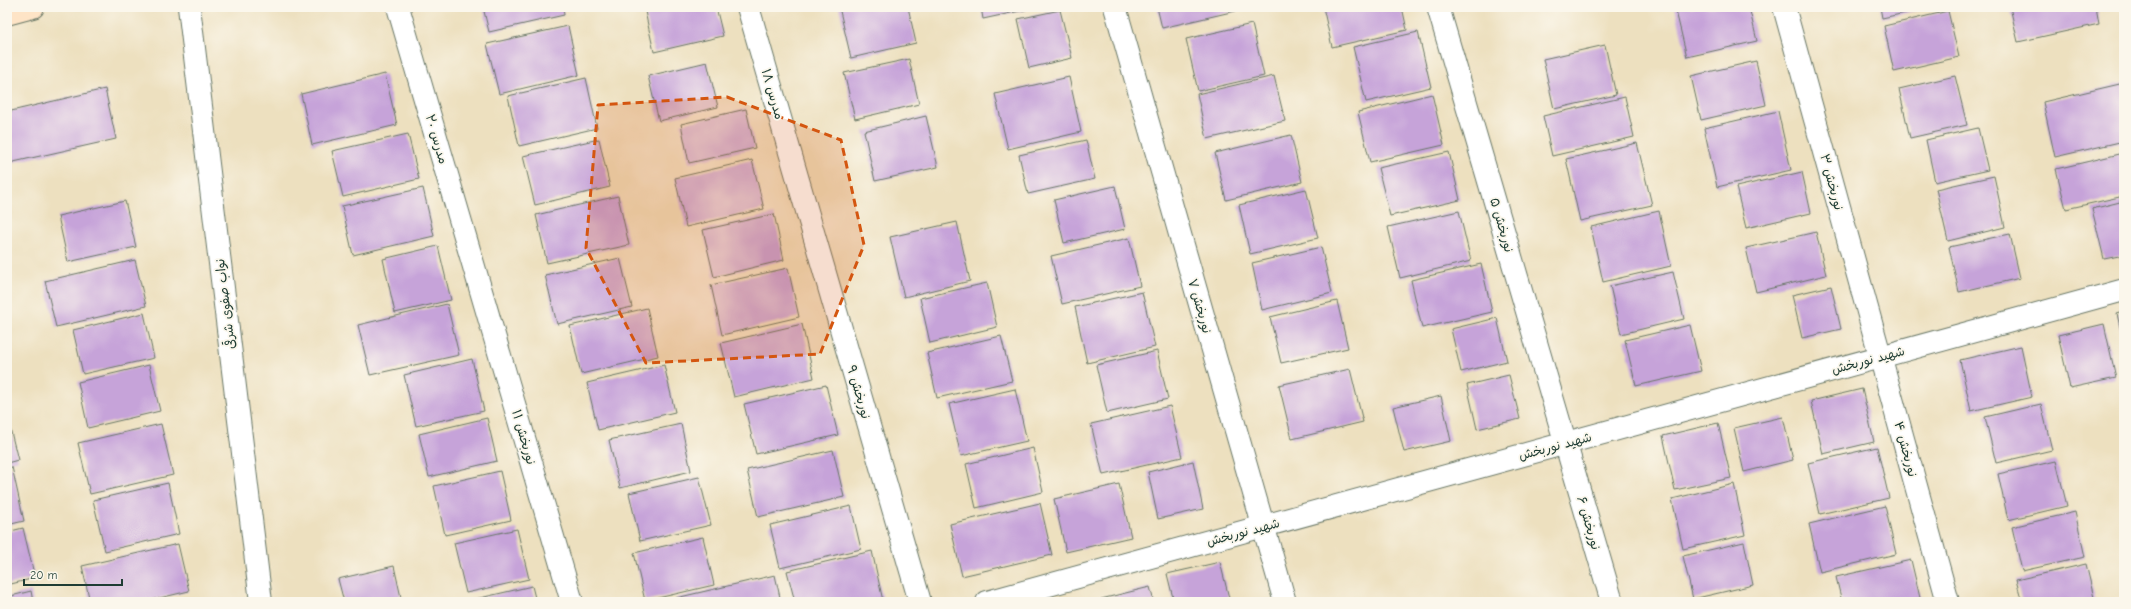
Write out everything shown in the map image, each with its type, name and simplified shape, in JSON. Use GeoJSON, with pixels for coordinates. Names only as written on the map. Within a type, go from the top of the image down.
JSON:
{"type":"FeatureCollection","features":[{"type":"Feature","properties":{"kind":"main road"},"geometry":{"type":"LineString","coordinates":[[7,14],[33,7]]}},
{"type":"Feature","properties":{"kind":"street","name":"نواب صفوی شرقی"},"geometry":{"type":"LineString","coordinates":[[188,7],[261,602]]}},
{"type":"Feature","properties":{"kind":"street","name":"مدرس ۲۰"},"geometry":{"type":"LineString","coordinates":[[398,7],[475,272]]}},
{"type":"Feature","properties":{"kind":"street","name":"مدرس ۱۸"},"geometry":{"type":"LineString","coordinates":[[748,7],[799,182]]}},
{"type":"Feature","properties":{"kind":"street","name":"نوربخش ۷"},"geometry":{"type":"LineString","coordinates":[[1114,7],[1285,602]]}},
{"type":"Feature","properties":{"kind":"street","name":"نوربخش ۵"},"geometry":{"type":"LineString","coordinates":[[1438,7],[1565,443]]}},
{"type":"Feature","properties":{"kind":"street","name":"نوربخش ۳"},"geometry":{"type":"LineString","coordinates":[[1784,7],[1880,357]]}},
{"type":"Feature","properties":{"kind":"street","name":"نوربخش ۹"},"geometry":{"type":"LineString","coordinates":[[799,182],[920,602]]}},
{"type":"Feature","properties":{"kind":"street","name":"نوربخش ۱۱"},"geometry":{"type":"LineString","coordinates":[[475,272],[572,602]]}},
{"type":"Feature","properties":{"kind":"street","name":"شهید نوربخش"},"geometry":{"type":"LineString","coordinates":[[987,602],[2124,290]]}},
{"type":"Feature","properties":{"kind":"street","name":"نوربخش ۴"},"geometry":{"type":"LineString","coordinates":[[1880,357],[1948,602]]}},
{"type":"Feature","properties":{"kind":"street","name":"نوربخش ۶"},"geometry":{"type":"LineString","coordinates":[[1565,443],[1612,602]]}},
{"type":"Feature","properties":{"kind":"highlighted area"},"geometry":{"type":"Polygon","coordinates":[[[727,97],[841,140],[864,245],[820,354],[646,363],[586,248],[598,105],[727,97]]]}},
{"type":"Feature","properties":{"kind":"building"},"geometry":{"type":"Polygon","coordinates":[[[483,7],[563,7],[564,15],[489,32],[483,7]]]}},
{"type":"Feature","properties":{"kind":"building"},"geometry":{"type":"Polygon","coordinates":[[[644,7],[716,7],[723,36],[654,52],[644,7]]]}},
{"type":"Feature","properties":{"kind":"building"},"geometry":{"type":"Polygon","coordinates":[[[839,7],[908,7],[916,43],[851,58],[839,7]]]}},
{"type":"Feature","properties":{"kind":"building"},"geometry":{"type":"Polygon","coordinates":[[[981,7],[1034,7],[1034,8],[983,19],[981,7]]]}},
{"type":"Feature","properties":{"kind":"building"},"geometry":{"type":"Polygon","coordinates":[[[1157,7],[1244,7],[1244,9],[1162,28],[1157,7]]]}},
{"type":"Feature","properties":{"kind":"building"},"geometry":{"type":"Polygon","coordinates":[[[1323,7],[1402,7],[1407,30],[1332,47],[1323,7]]]}},
{"type":"Feature","properties":{"kind":"building"},"geometry":{"type":"Polygon","coordinates":[[[1675,7],[1749,7],[1757,41],[1687,57],[1675,7]]]}},
{"type":"Feature","properties":{"kind":"building"},"geometry":{"type":"Polygon","coordinates":[[[1880,7],[1928,7],[1929,8],[1882,18],[1880,7]]]}},
{"type":"Feature","properties":{"kind":"building"},"geometry":{"type":"Polygon","coordinates":[[[2010,7],[2096,7],[2099,24],[2018,42],[2010,7]]]}},
{"type":"Feature","properties":{"kind":"building"},"geometry":{"type":"Polygon","coordinates":[[[1060,10],[1072,58],[1029,68],[1018,19],[1060,10]]]}},
{"type":"Feature","properties":{"kind":"building"},"geometry":{"type":"Polygon","coordinates":[[[1948,11],[1959,57],[1894,72],[1884,26],[1948,11]]]}},
{"type":"Feature","properties":{"kind":"building"},"geometry":{"type":"Polygon","coordinates":[[[1252,24],[1264,76],[1198,91],[1186,39],[1252,24]]]}},
{"type":"Feature","properties":{"kind":"building"},"geometry":{"type":"Polygon","coordinates":[[[568,26],[579,75],[499,94],[487,44],[568,26]]]}},
{"type":"Feature","properties":{"kind":"building"},"geometry":{"type":"Polygon","coordinates":[[[1418,32],[1431,87],[1366,102],[1353,47],[1418,32]]]}},
{"type":"Feature","properties":{"kind":"building"},"geometry":{"type":"Polygon","coordinates":[[[1605,45],[1616,95],[1554,109],[1543,59],[1605,45]]]}},
{"type":"Feature","properties":{"kind":"building"},"geometry":{"type":"Polygon","coordinates":[[[909,59],[919,104],[855,119],[844,73],[909,59]]]}},
{"type":"Feature","properties":{"kind":"building"},"geometry":{"type":"Polygon","coordinates":[[[1756,61],[1766,105],[1701,120],[1691,76],[1756,61]]]}},
{"type":"Feature","properties":{"kind":"building"},"geometry":{"type":"Polygon","coordinates":[[[707,62],[718,107],[659,121],[648,76],[707,62]]]}},
{"type":"Feature","properties":{"kind":"building"},"geometry":{"type":"Polygon","coordinates":[[[385,74],[397,125],[312,145],[301,94],[385,74]]]}},
{"type":"Feature","properties":{"kind":"building"},"geometry":{"type":"Polygon","coordinates":[[[1274,76],[1285,121],[1207,139],[1197,94],[1274,76]]]}},
{"type":"Feature","properties":{"kind":"building"},"geometry":{"type":"Polygon","coordinates":[[[1955,76],[1967,125],[1910,138],[1899,89],[1955,76]]]}},
{"type":"Feature","properties":{"kind":"building"},"geometry":{"type":"Polygon","coordinates":[[[1069,77],[1081,132],[1008,149],[995,94],[1069,77]]]}},
{"type":"Feature","properties":{"kind":"building"},"geometry":{"type":"Polygon","coordinates":[[[586,78],[597,128],[519,146],[508,96],[586,78]]]}},
{"type":"Feature","properties":{"kind":"building"},"geometry":{"type":"Polygon","coordinates":[[[2124,83],[2124,141],[2055,157],[2043,102],[2124,83]]]}},
{"type":"Feature","properties":{"kind":"building"},"geometry":{"type":"Polygon","coordinates":[[[105,89],[116,139],[9,163],[7,155],[7,112],[105,89]]]}},
{"type":"Feature","properties":{"kind":"building"},"geometry":{"type":"Polygon","coordinates":[[[1432,94],[1444,145],[1370,162],[1358,112],[1432,94]]]}},
{"type":"Feature","properties":{"kind":"building"},"geometry":{"type":"Polygon","coordinates":[[[1625,97],[1634,137],[1552,156],[1543,116],[1625,97]]]}},
{"type":"Feature","properties":{"kind":"building"},"geometry":{"type":"Polygon","coordinates":[[[746,109],[755,148],[689,163],[681,124],[746,109]]]}},
{"type":"Feature","properties":{"kind":"building"},"geometry":{"type":"Polygon","coordinates":[[[1778,111],[1791,170],[1717,187],[1704,128],[1778,111]]]}},
{"type":"Feature","properties":{"kind":"building"},"geometry":{"type":"Polygon","coordinates":[[[926,116],[938,167],[875,181],[864,131],[926,116]]]}},
{"type":"Feature","properties":{"kind":"building"},"geometry":{"type":"Polygon","coordinates":[[[1978,128],[1988,170],[1935,182],[1926,140],[1978,128]]]}},
{"type":"Feature","properties":{"kind":"building"},"geometry":{"type":"Polygon","coordinates":[[[408,134],[419,179],[343,197],[332,151],[408,134]]]}},
{"type":"Feature","properties":{"kind":"building"},"geometry":{"type":"Polygon","coordinates":[[[1291,135],[1302,182],[1226,200],[1215,153],[1291,135]]]}},
{"type":"Feature","properties":{"kind":"building"},"geometry":{"type":"Polygon","coordinates":[[[599,139],[610,187],[535,205],[523,156],[599,139]]]}},
{"type":"Feature","properties":{"kind":"building"},"geometry":{"type":"Polygon","coordinates":[[[1086,140],[1095,179],[1028,194],[1019,155],[1086,140]]]}},
{"type":"Feature","properties":{"kind":"building"},"geometry":{"type":"Polygon","coordinates":[[[1637,143],[1652,205],[1580,221],[1566,159],[1637,143]]]}},
{"type":"Feature","properties":{"kind":"building"},"geometry":{"type":"Polygon","coordinates":[[[1449,152],[1460,200],[1390,216],[1378,168],[1449,152]]]}},
{"type":"Feature","properties":{"kind":"building"},"geometry":{"type":"Polygon","coordinates":[[[2124,153],[2124,196],[2066,209],[2056,169],[2124,153]]]}},
{"type":"Feature","properties":{"kind":"building"},"geometry":{"type":"Polygon","coordinates":[[[752,160],[764,209],[686,227],[675,178],[752,160]]]}},
{"type":"Feature","properties":{"kind":"building"},"geometry":{"type":"Polygon","coordinates":[[[1802,172],[1811,213],[1746,228],[1736,187],[1802,172]]]}},
{"type":"Feature","properties":{"kind":"building"},"geometry":{"type":"Polygon","coordinates":[[[1994,176],[2005,227],[1948,241],[1936,189],[1994,176]]]}},
{"type":"Feature","properties":{"kind":"building"},"geometry":{"type":"Polygon","coordinates":[[[1115,186],[1125,229],[1064,243],[1054,200],[1115,186]]]}},
{"type":"Feature","properties":{"kind":"building"},"geometry":{"type":"Polygon","coordinates":[[[423,188],[434,236],[353,255],[342,206],[423,188]]]}},
{"type":"Feature","properties":{"kind":"building"},"geometry":{"type":"Polygon","coordinates":[[[1306,189],[1318,238],[1250,254],[1239,205],[1306,189]]]}},
{"type":"Feature","properties":{"kind":"building"},"geometry":{"type":"Polygon","coordinates":[[[618,196],[629,245],[547,263],[536,215],[618,196]]]}},
{"type":"Feature","properties":{"kind":"building"},"geometry":{"type":"Polygon","coordinates":[[[125,201],[136,247],[68,262],[58,216],[125,201]]]}},
{"type":"Feature","properties":{"kind":"building"},"geometry":{"type":"Polygon","coordinates":[[[2124,201],[2124,255],[2104,259],[2092,209],[2124,201]]]}},
{"type":"Feature","properties":{"kind":"building"},"geometry":{"type":"Polygon","coordinates":[[[1459,211],[1471,261],[1400,278],[1388,227],[1459,211]]]}},
{"type":"Feature","properties":{"kind":"building"},"geometry":{"type":"Polygon","coordinates":[[[1659,211],[1671,266],[1603,282],[1591,227],[1659,211]]]}},
{"type":"Feature","properties":{"kind":"building"},"geometry":{"type":"Polygon","coordinates":[[[774,214],[784,260],[714,277],[703,230],[774,214]]]}},
{"type":"Feature","properties":{"kind":"building"},"geometry":{"type":"Polygon","coordinates":[[[957,222],[970,281],[904,297],[890,237],[957,222]]]}},
{"type":"Feature","properties":{"kind":"building"},"geometry":{"type":"Polygon","coordinates":[[[1816,232],[1826,275],[1756,292],[1746,248],[1816,232]]]}},
{"type":"Feature","properties":{"kind":"building"},"geometry":{"type":"Polygon","coordinates":[[[2010,234],[2020,278],[1959,292],[1949,247],[2010,234]]]}},
{"type":"Feature","properties":{"kind":"building"},"geometry":{"type":"Polygon","coordinates":[[[1129,238],[1140,286],[1062,304],[1051,256],[1129,238]]]}},
{"type":"Feature","properties":{"kind":"building"},"geometry":{"type":"Polygon","coordinates":[[[438,246],[451,300],[395,313],[383,259],[438,246]]]}},
{"type":"Feature","properties":{"kind":"building"},"geometry":{"type":"Polygon","coordinates":[[[1321,247],[1332,293],[1262,310],[1252,263],[1321,247]]]}},
{"type":"Feature","properties":{"kind":"building"},"geometry":{"type":"Polygon","coordinates":[[[620,258],[632,307],[557,324],[545,275],[620,258]]]}},
{"type":"Feature","properties":{"kind":"building"},"geometry":{"type":"Polygon","coordinates":[[[135,260],[146,306],[56,327],[45,281],[135,260]]]}},
{"type":"Feature","properties":{"kind":"building"},"geometry":{"type":"Polygon","coordinates":[[[1481,264],[1492,312],[1422,328],[1411,280],[1481,264]]]}},
{"type":"Feature","properties":{"kind":"building"},"geometry":{"type":"Polygon","coordinates":[[[788,268],[799,317],[722,335],[711,285],[788,268]]]}},
{"type":"Feature","properties":{"kind":"building"},"geometry":{"type":"Polygon","coordinates":[[[1673,272],[1684,319],[1621,334],[1610,286],[1673,272]]]}},
{"type":"Feature","properties":{"kind":"building"},"geometry":{"type":"Polygon","coordinates":[[[987,283],[997,327],[930,343],[920,298],[987,283]]]}},
{"type":"Feature","properties":{"kind":"building"},"geometry":{"type":"Polygon","coordinates":[[[1831,286],[1841,329],[1802,338],[1792,295],[1831,286]]]}},
{"type":"Feature","properties":{"kind":"building"},"geometry":{"type":"Polygon","coordinates":[[[1142,292],[1155,347],[1087,363],[1075,307],[1142,292]]]}},
{"type":"Feature","properties":{"kind":"building"},"geometry":{"type":"Polygon","coordinates":[[[1337,301],[1348,348],[1281,363],[1270,317],[1337,301]]]}},
{"type":"Feature","properties":{"kind":"building"},"geometry":{"type":"Polygon","coordinates":[[[447,304],[459,355],[370,375],[358,325],[447,304]]]}},
{"type":"Feature","properties":{"kind":"building"},"geometry":{"type":"Polygon","coordinates":[[[647,308],[658,356],[581,374],[570,326],[647,308]]]}},
{"type":"Feature","properties":{"kind":"building"},"geometry":{"type":"Polygon","coordinates":[[[2124,312],[2124,340],[2123,340],[2117,314],[2124,312]]]}},
{"type":"Feature","properties":{"kind":"building"},"geometry":{"type":"Polygon","coordinates":[[[144,313],[154,358],[83,374],[73,330],[144,313]]]}},
{"type":"Feature","properties":{"kind":"building"},"geometry":{"type":"Polygon","coordinates":[[[1497,318],[1507,361],[1461,372],[1451,329],[1497,318]]]}},
{"type":"Feature","properties":{"kind":"building"},"geometry":{"type":"Polygon","coordinates":[[[802,324],[814,378],[734,397],[721,343],[802,324]]]}},
{"type":"Feature","properties":{"kind":"building"},"geometry":{"type":"Polygon","coordinates":[[[2104,324],[2116,378],[2070,388],[2058,335],[2104,324]]]}},
{"type":"Feature","properties":{"kind":"building"},"geometry":{"type":"Polygon","coordinates":[[[1690,325],[1701,371],[1636,386],[1625,340],[1690,325]]]}},
{"type":"Feature","properties":{"kind":"building"},"geometry":{"type":"Polygon","coordinates":[[[1001,336],[1012,381],[937,398],[927,353],[1001,336]]]}},
{"type":"Feature","properties":{"kind":"building"},"geometry":{"type":"Polygon","coordinates":[[[2021,346],[2032,397],[1971,411],[1960,360],[2021,346]]]}},
{"type":"Feature","properties":{"kind":"building"},"geometry":{"type":"Polygon","coordinates":[[[1157,351],[1168,399],[1107,413],[1096,365],[1157,351]]]}},
{"type":"Feature","properties":{"kind":"building"},"geometry":{"type":"Polygon","coordinates":[[[472,359],[484,411],[416,426],[404,375],[472,359]]]}},
{"type":"Feature","properties":{"kind":"building"},"geometry":{"type":"Polygon","coordinates":[[[149,365],[160,411],[88,428],[78,382],[149,365]]]}},
{"type":"Feature","properties":{"kind":"building"},"geometry":{"type":"Polygon","coordinates":[[[664,365],[675,412],[598,430],[587,383],[664,365]]]}},
{"type":"Feature","properties":{"kind":"building"},"geometry":{"type":"Polygon","coordinates":[[[1350,369],[1363,422],[1292,439],[1279,385],[1350,369]]]}},
{"type":"Feature","properties":{"kind":"building"},"geometry":{"type":"Polygon","coordinates":[[[1509,375],[1520,419],[1477,429],[1467,385],[1509,375]]]}},
{"type":"Feature","properties":{"kind":"building"},"geometry":{"type":"Polygon","coordinates":[[[826,385],[838,435],[756,454],[744,404],[826,385]]]}},
{"type":"Feature","properties":{"kind":"building"},"geometry":{"type":"Polygon","coordinates":[[[1015,389],[1027,441],[961,456],[949,404],[1015,389]]]}},
{"type":"Feature","properties":{"kind":"building"},"geometry":{"type":"Polygon","coordinates":[[[1862,389],[1874,442],[1823,454],[1811,401],[1862,389]]]}},
{"type":"Feature","properties":{"kind":"building"},"geometry":{"type":"Polygon","coordinates":[[[1441,396],[1451,441],[1404,452],[1393,407],[1441,396]]]}},
{"type":"Feature","properties":{"kind":"building"},"geometry":{"type":"Polygon","coordinates":[[[2041,404],[2052,450],[1996,463],[1985,417],[2041,404]]]}},
{"type":"Feature","properties":{"kind":"building"},"geometry":{"type":"Polygon","coordinates":[[[1170,406],[1182,457],[1103,475],[1091,424],[1170,406]]]}},
{"type":"Feature","properties":{"kind":"building"},"geometry":{"type":"Polygon","coordinates":[[[7,416],[18,460],[7,463],[7,416]]]}},
{"type":"Feature","properties":{"kind":"building"},"geometry":{"type":"Polygon","coordinates":[[[1783,417],[1793,460],[1744,472],[1734,428],[1783,417]]]}},
{"type":"Feature","properties":{"kind":"building"},"geometry":{"type":"Polygon","coordinates":[[[487,418],[497,461],[429,477],[419,434],[487,418]]]}},
{"type":"Feature","properties":{"kind":"building"},"geometry":{"type":"Polygon","coordinates":[[[1718,423],[1731,478],[1675,490],[1663,436],[1718,423]]]}},
{"type":"Feature","properties":{"kind":"building"},"geometry":{"type":"Polygon","coordinates":[[[161,424],[173,475],[90,494],[78,443],[161,424]]]}},
{"type":"Feature","properties":{"kind":"building"},"geometry":{"type":"Polygon","coordinates":[[[681,424],[691,471],[620,488],[609,440],[681,424]]]}},
{"type":"Feature","properties":{"kind":"building"},"geometry":{"type":"Polygon","coordinates":[[[1877,447],[1889,498],[1820,514],[1808,463],[1877,447]]]}},
{"type":"Feature","properties":{"kind":"building"},"geometry":{"type":"Polygon","coordinates":[[[1033,448],[1043,492],[976,508],[966,464],[1033,448]]]}},
{"type":"Feature","properties":{"kind":"building"},"geometry":{"type":"Polygon","coordinates":[[[833,450],[844,497],[758,517],[747,470],[833,450]]]}},
{"type":"Feature","properties":{"kind":"building"},"geometry":{"type":"Polygon","coordinates":[[[1193,461],[1203,509],[1158,519],[1148,472],[1193,461]]]}},
{"type":"Feature","properties":{"kind":"building"},"geometry":{"type":"Polygon","coordinates":[[[2056,461],[2067,506],[2008,520],[1998,474],[2056,461]]]}},
{"type":"Feature","properties":{"kind":"building"},"geometry":{"type":"Polygon","coordinates":[[[12,467],[24,521],[7,525],[7,468],[12,467]]]}},
{"type":"Feature","properties":{"kind":"building"},"geometry":{"type":"Polygon","coordinates":[[[500,471],[511,520],[445,535],[434,486],[500,471]]]}},
{"type":"Feature","properties":{"kind":"building"},"geometry":{"type":"Polygon","coordinates":[[[699,477],[711,525],[640,541],[629,493],[699,477]]]}},
{"type":"Feature","properties":{"kind":"building"},"geometry":{"type":"Polygon","coordinates":[[[168,483],[179,534],[105,551],[93,500],[168,483]]]}},
{"type":"Feature","properties":{"kind":"building"},"geometry":{"type":"Polygon","coordinates":[[[1119,484],[1131,537],[1066,552],[1054,499],[1119,484]]]}},
{"type":"Feature","properties":{"kind":"building"},"geometry":{"type":"Polygon","coordinates":[[[1734,484],[1745,535],[1683,549],[1672,499],[1734,484]]]}},
{"type":"Feature","properties":{"kind":"building"},"geometry":{"type":"Polygon","coordinates":[[[1040,503],[1052,555],[962,576],[950,524],[1040,503]]]}},
{"type":"Feature","properties":{"kind":"building"},"geometry":{"type":"Polygon","coordinates":[[[851,506],[861,549],[780,568],[770,525],[851,506]]]}},
{"type":"Feature","properties":{"kind":"building"},"geometry":{"type":"Polygon","coordinates":[[[1885,506],[1896,554],[1820,572],[1809,524],[1885,506]]]}},
{"type":"Feature","properties":{"kind":"building"},"geometry":{"type":"Polygon","coordinates":[[[2075,512],[2085,557],[2022,571],[2012,527],[2075,512]]]}},
{"type":"Feature","properties":{"kind":"building"},"geometry":{"type":"Polygon","coordinates":[[[23,528],[35,578],[7,585],[7,532],[23,528]]]}},
{"type":"Feature","properties":{"kind":"building"},"geometry":{"type":"Polygon","coordinates":[[[517,529],[529,579],[466,593],[454,543],[517,529]]]}},
{"type":"Feature","properties":{"kind":"building"},"geometry":{"type":"Polygon","coordinates":[[[703,537],[714,585],[645,601],[634,553],[703,537]]]}},
{"type":"Feature","properties":{"kind":"building"},"geometry":{"type":"Polygon","coordinates":[[[1744,542],[1753,585],[1693,599],[1683,556],[1744,542]]]}},
{"type":"Feature","properties":{"kind":"building"},"geometry":{"type":"Polygon","coordinates":[[[178,544],[189,591],[143,602],[90,602],[82,566],[178,544]]]}},
{"type":"Feature","properties":{"kind":"building"},"geometry":{"type":"Polygon","coordinates":[[[872,551],[883,601],[795,602],[787,571],[872,551]]]}},
{"type":"Feature","properties":{"kind":"building"},"geometry":{"type":"Polygon","coordinates":[[[1911,560],[1921,602],[1842,602],[1836,577],[1911,560]]]}},
{"type":"Feature","properties":{"kind":"building"},"geometry":{"type":"Polygon","coordinates":[[[1220,562],[1230,602],[1174,602],[1167,574],[1220,562]]]}},
{"type":"Feature","properties":{"kind":"building"},"geometry":{"type":"Polygon","coordinates":[[[2086,564],[2095,602],[2022,602],[2016,580],[2086,564]]]}},
{"type":"Feature","properties":{"kind":"building"},"geometry":{"type":"Polygon","coordinates":[[[394,566],[402,602],[344,602],[338,579],[394,566]]]}},
{"type":"Feature","properties":{"kind":"building"},"geometry":{"type":"Polygon","coordinates":[[[775,575],[781,602],[677,602],[676,598],[775,575]]]}},
{"type":"Feature","properties":{"kind":"building"},"geometry":{"type":"Polygon","coordinates":[[[532,586],[536,602],[467,602],[467,601],[532,586]]]}},
{"type":"Feature","properties":{"kind":"building"},"geometry":{"type":"Polygon","coordinates":[[[1150,587],[1154,602],[1102,602],[1101,599],[1150,587]]]}},
{"type":"Feature","properties":{"kind":"building"},"geometry":{"type":"Polygon","coordinates":[[[31,591],[33,602],[7,602],[7,597],[31,591]]]}}]}
